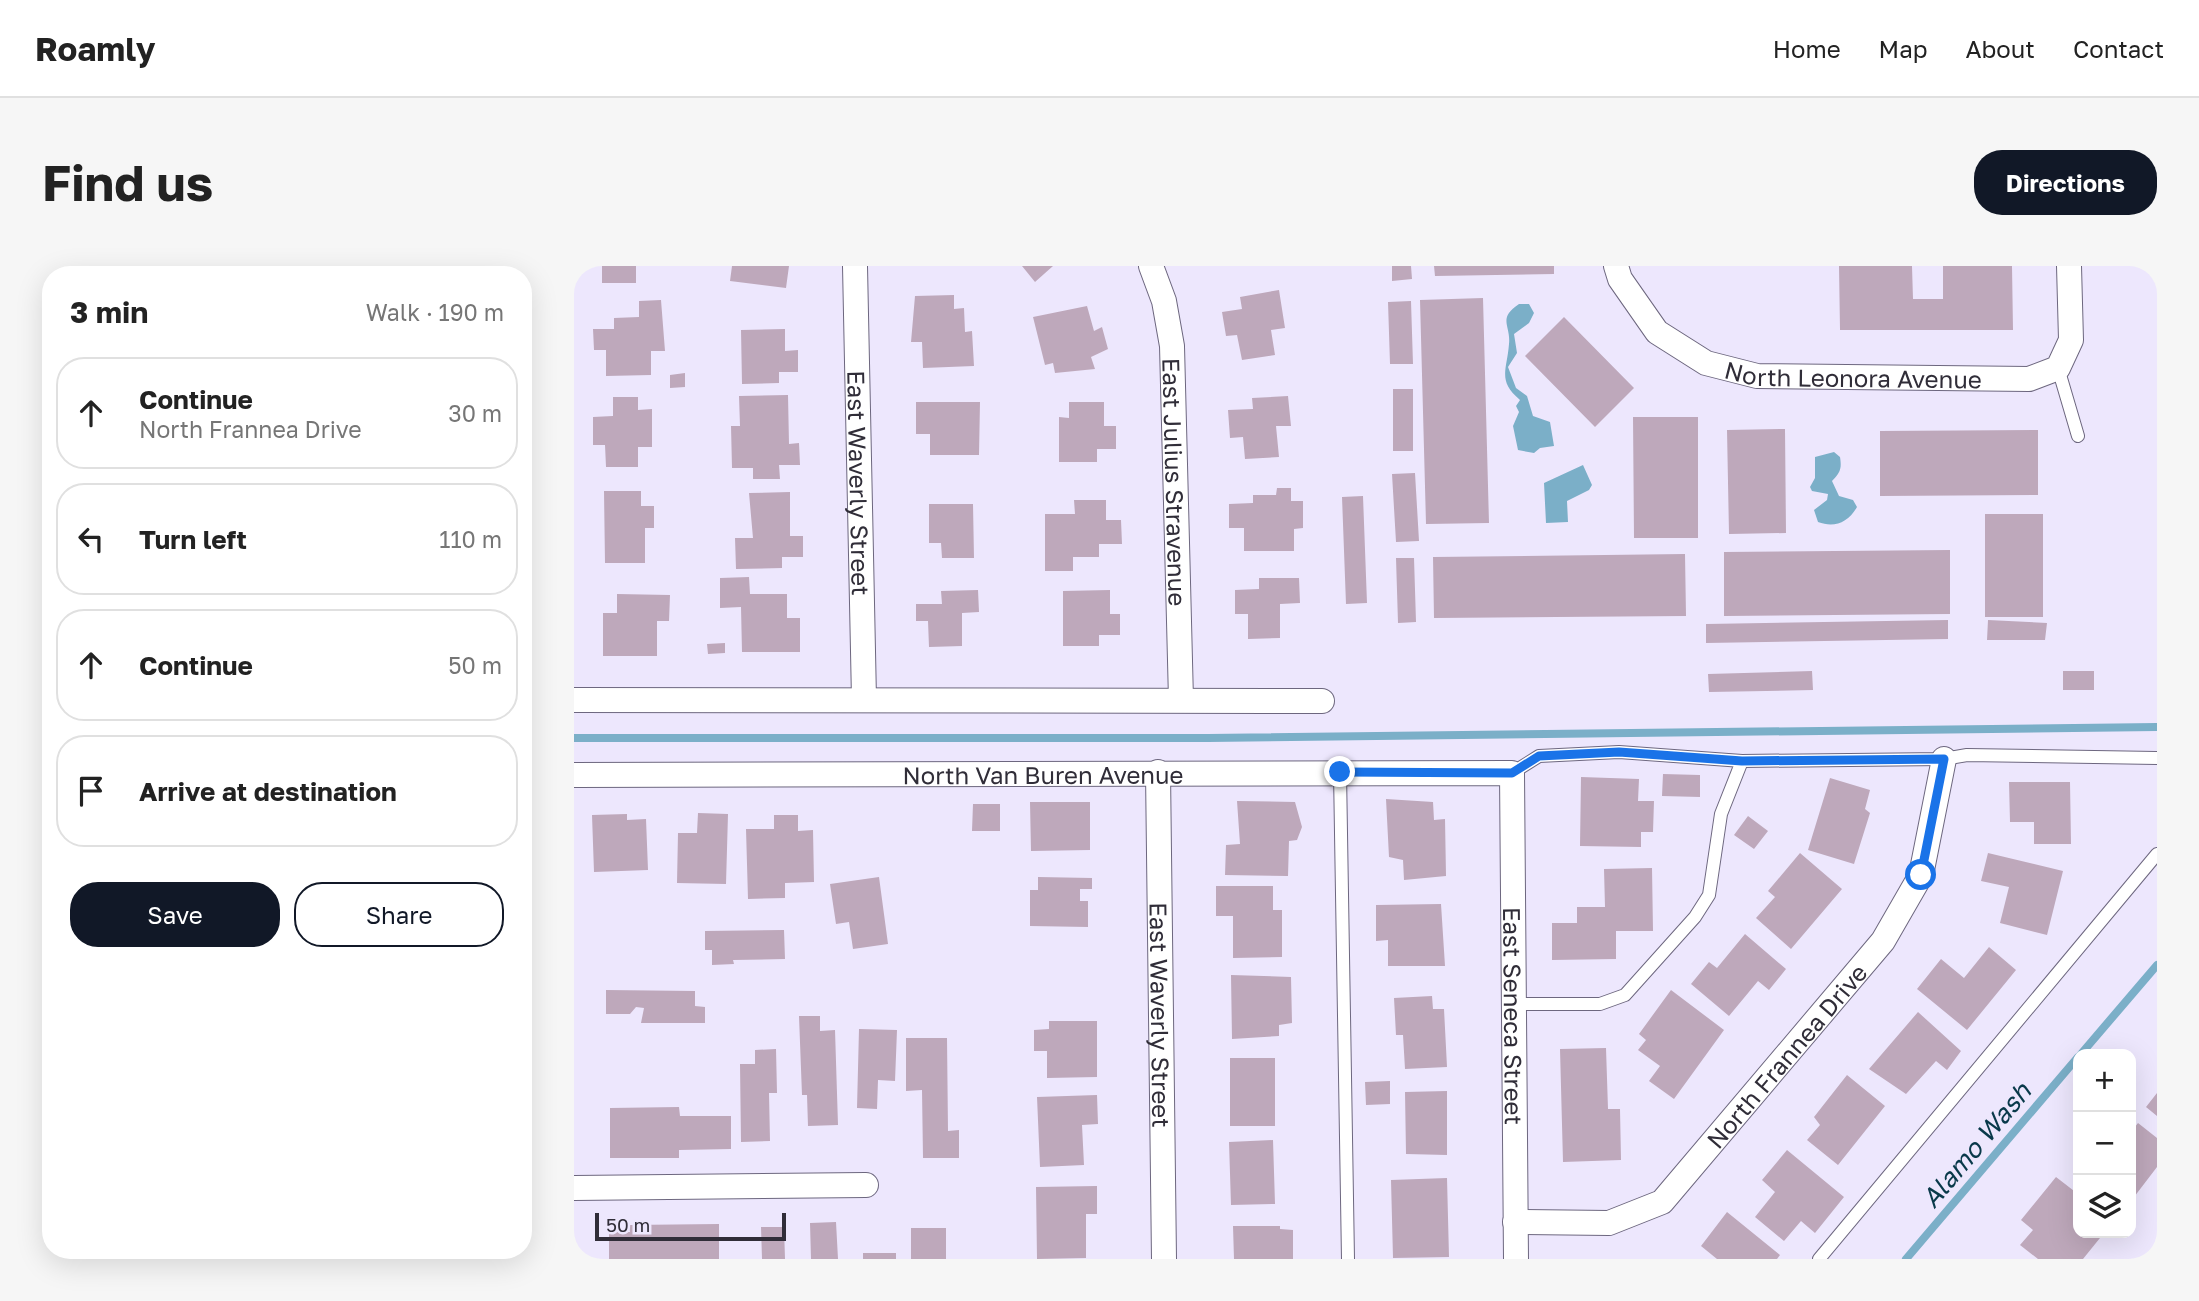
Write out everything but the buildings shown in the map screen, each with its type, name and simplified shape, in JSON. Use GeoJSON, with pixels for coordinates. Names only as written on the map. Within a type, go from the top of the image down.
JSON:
{"type":"FeatureCollection","features":[{"type":"Feature","properties":{"kind":"street","name":"East Waverly Street"},"geometry":{"type":"LineString","coordinates":[[855,266],[864,699]]}},
{"type":"Feature","properties":{"kind":"street","name":"East Julius Stravenue"},"geometry":{"type":"LineString","coordinates":[[1151,266],[1164,301],[1172,346],[1181,700]]}},
{"type":"Feature","properties":{"kind":"street","name":"North Leonora Avenue"},"geometry":{"type":"LineString","coordinates":[[1616,266],[1620,279],[1657,332],[1706,363],[1757,376],[2029,379],[2059,368]]}},
{"type":"Feature","properties":{"kind":"street"},"geometry":{"type":"LineString","coordinates":[[2059,368],[2071,340],[2069,266]]}},
{"type":"Feature","properties":{"kind":"street"},"geometry":{"type":"LineString","coordinates":[[574,700],[1322,701]]}},
{"type":"Feature","properties":{"kind":"street","name":"North Frannea Drive"},"geometry":{"type":"LineString","coordinates":[[1515,1222],[1609,1223],[1662,1202],[1883,941],[1921,875],[1944,759]]}},
{"type":"Feature","properties":{"kind":"street","name":"East Waverly Street"},"geometry":{"type":"LineString","coordinates":[[1158,772],[1164,1259]]}},
{"type":"Feature","properties":{"kind":"street","name":"East Seneca Street"},"geometry":{"type":"LineString","coordinates":[[1512,773],[1516,1259]]}},
{"type":"Feature","properties":{"kind":"street","name":"North Van Buren Avenue"},"geometry":{"type":"LineString","coordinates":[[574,775],[1512,773]]}},
{"type":"Feature","properties":{"kind":"street"},"geometry":{"type":"LineString","coordinates":[[574,1188],[866,1185]]}},
{"type":"Feature","properties":{"kind":"lane"},"geometry":{"type":"LineString","coordinates":[[2059,368],[2078,436]]}},
{"type":"Feature","properties":{"kind":"lane"},"geometry":{"type":"LineString","coordinates":[[1512,773],[1539,756],[1619,752],[1742,761],[1944,759],[1968,755],[2157,758]]}},
{"type":"Feature","properties":{"kind":"lane"},"geometry":{"type":"LineString","coordinates":[[1513,1004],[1601,1004],[1625,995],[1695,917],[1709,895],[1721,814],[1742,761]]}},
{"type":"Feature","properties":{"kind":"lane"},"geometry":{"type":"LineString","coordinates":[[1340,772],[1348,1259]]}},
{"type":"Feature","properties":{"kind":"lane"},"geometry":{"type":"LineString","coordinates":[[1819,1259],[2157,854]]}},
{"type":"Feature","properties":{"kind":"water"},"geometry":{"type":"Polygon","coordinates":[[[1519,304],[1529,304],[1534,313],[1529,323],[1514,334],[1517,353],[1508,367],[1516,388],[1527,396],[1533,416],[1550,422],[1554,446],[1540,448],[1534,453],[1518,450],[1513,426],[1519,412],[1516,406],[1520,400],[1508,387],[1505,375],[1509,344],[1506,322],[1508,314],[1519,304]]]}},
{"type":"Feature","properties":{"kind":"water"},"geometry":{"type":"Polygon","coordinates":[[[1834,452],[1840,457],[1841,465],[1839,473],[1832,481],[1839,496],[1853,500],[1857,507],[1845,520],[1830,524],[1818,522],[1814,510],[1827,500],[1828,494],[1812,491],[1810,487],[1815,478],[1815,457],[1834,452]]]}},
{"type":"Feature","properties":{"kind":"water"},"geometry":{"type":"Polygon","coordinates":[[[1583,465],[1592,485],[1589,490],[1567,501],[1568,522],[1546,523],[1544,483],[1583,465]]]}},
{"type":"Feature","properties":{"kind":"waterway"},"geometry":{"type":"LineString","coordinates":[[574,738],[1208,738],[2157,727]]}},
{"type":"Feature","properties":{"kind":"waterway","name":"Alamo Wash"},"geometry":{"type":"LineString","coordinates":[[2085,1049],[2157,965]]}},
{"type":"Feature","properties":{"kind":"waterway","name":"Alamo Wash"},"geometry":{"type":"LineString","coordinates":[[1906,1259],[2073,1063]]}},
{"type":"Feature","properties":{"kind":"route"},"geometry":{"type":"LineString","coordinates":[[1340,772],[1512,773],[1539,756],[1619,752],[1742,761],[1944,759],[1921,875]]}}]}
